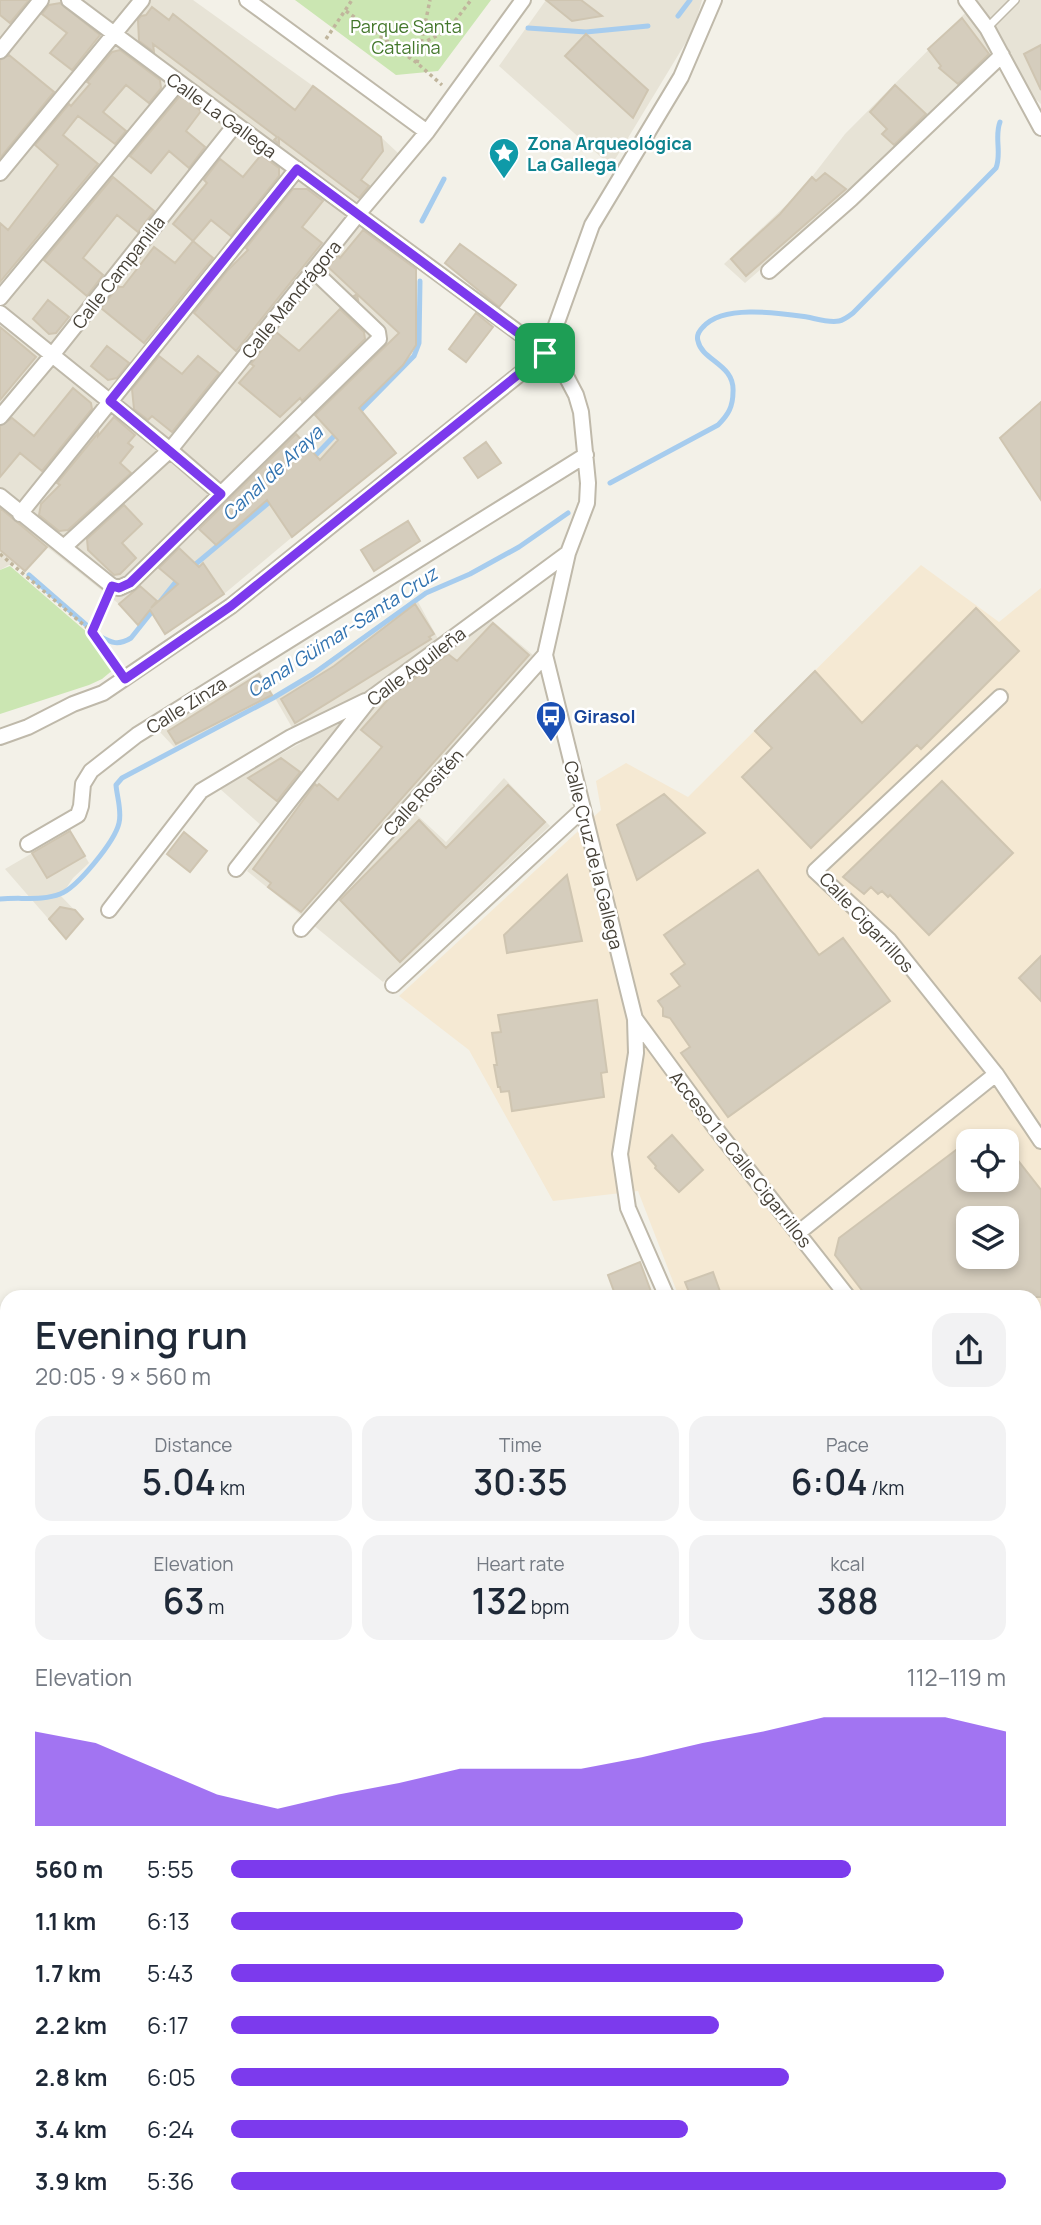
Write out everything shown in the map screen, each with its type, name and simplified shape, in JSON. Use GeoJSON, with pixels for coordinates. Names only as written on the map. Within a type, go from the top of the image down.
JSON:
{"type":"FeatureCollection","features":[{"type":"Feature","properties":{"kind":"street"},"geometry":{"type":"LineString","coordinates":[[0,51],[41,0]]}},
{"type":"Feature","properties":{"kind":"street","name":"Calle La Gallega"},"geometry":{"type":"LineString","coordinates":[[69,0],[545,353]]}},
{"type":"Feature","properties":{"kind":"street"},"geometry":{"type":"LineString","coordinates":[[0,173],[142,0]]}},
{"type":"Feature","properties":{"kind":"street"},"geometry":{"type":"LineString","coordinates":[[247,0],[427,132]]}},
{"type":"Feature","properties":{"kind":"street","name":"Calle Mandrágora"},"geometry":{"type":"LineString","coordinates":[[64,547],[170,450],[427,132],[523,0]]}},
{"type":"Feature","properties":{"kind":"street"},"geometry":{"type":"LineString","coordinates":[[0,737],[29,727],[73,704],[103,693],[231,606],[545,353],[592,225],[681,77],[714,0]]}},
{"type":"Feature","properties":{"kind":"street"},"geometry":{"type":"LineString","coordinates":[[966,0],[987,28],[1041,128]]}},
{"type":"Feature","properties":{"kind":"street"},"geometry":{"type":"LineString","coordinates":[[769,271],[852,199],[1002,55]]}},
{"type":"Feature","properties":{"kind":"street"},"geometry":{"type":"LineString","coordinates":[[0,298],[178,83]]}},
{"type":"Feature","properties":{"kind":"street","name":"Calle Campanilla"},"geometry":{"type":"LineString","coordinates":[[0,417],[235,125]]}},
{"type":"Feature","properties":{"kind":"street"},"geometry":{"type":"LineString","coordinates":[[20,514],[297,169]]}},
{"type":"Feature","properties":{"kind":"street"},"geometry":{"type":"LineString","coordinates":[[0,496],[112,586],[119,588],[130,583],[379,339],[378,332],[314,271]]}},
{"type":"Feature","properties":{"kind":"street"},"geometry":{"type":"LineString","coordinates":[[0,313],[221,494]]}},
{"type":"Feature","properties":{"kind":"street","name":"Calle Cruz de la Gallega"},"geometry":{"type":"LineString","coordinates":[[545,353],[566,376],[576,395],[581,412],[588,483],[587,503],[568,554],[545,655],[635,1019],[636,1054],[620,1154],[628,1208],[664,1290]]}},
{"type":"Feature","properties":{"kind":"street","name":"Calle Zinza"},"geometry":{"type":"LineString","coordinates":[[28,844],[78,815],[83,784],[91,771],[137,735],[586,455]]}},
{"type":"Feature","properties":{"kind":"street","name":"Calle Aguileña"},"geometry":{"type":"LineString","coordinates":[[236,869],[370,699],[568,554]]}},
{"type":"Feature","properties":{"kind":"street","name":"Calle Rositén"},"geometry":{"type":"LineString","coordinates":[[300,929],[545,655]]}},
{"type":"Feature","properties":{"kind":"street","name":"Calle Cigarrillos"},"geometry":{"type":"LineString","coordinates":[[1000,697],[816,871],[889,940],[996,1074],[1041,1142]]}},
{"type":"Feature","properties":{"kind":"street"},"geometry":{"type":"LineString","coordinates":[[108,910],[201,791],[291,737],[370,699]]}},
{"type":"Feature","properties":{"kind":"street"},"geometry":{"type":"LineString","coordinates":[[393,985],[582,810]]}},
{"type":"Feature","properties":{"kind":"street","name":"Acceso 1 a Calle Cigarrillos"},"geometry":{"type":"LineString","coordinates":[[635,1019],[716,1129],[843,1290]]}},
{"type":"Feature","properties":{"kind":"street"},"geometry":{"type":"LineString","coordinates":[[798,1233],[996,1074]]}},
{"type":"Feature","properties":{"kind":"lane"},"geometry":{"type":"LineString","coordinates":[[987,28],[1015,0]]}},
{"type":"Feature","properties":{"kind":"path"},"geometry":{"type":"LineString","coordinates":[[316,52],[352,0]]}},
{"type":"Feature","properties":{"kind":"path"},"geometry":{"type":"LineString","coordinates":[[417,63],[430,0]]}},
{"type":"Feature","properties":{"kind":"path"},"geometry":{"type":"LineString","coordinates":[[421,44],[449,30],[471,0]]}},
{"type":"Feature","properties":{"kind":"path"},"geometry":{"type":"LineString","coordinates":[[346,11],[417,63],[455,95]]}},
{"type":"Feature","properties":{"kind":"path"},"geometry":{"type":"LineString","coordinates":[[0,554],[92,632],[125,679]]}},
{"type":"Feature","properties":{"kind":"path"},"geometry":{"type":"LineString","coordinates":[[92,632],[112,586]]}},
{"type":"Feature","properties":{"kind":"shaded area"},"geometry":{"type":"Polygon","coordinates":[[[0,0],[193,0],[313,86],[398,153],[345,215],[416,269],[416,345],[411,355],[372,396],[297,533],[224,594],[166,634],[151,613],[138,625],[119,604],[47,547],[25,571],[14,562],[0,570],[0,0]]]}},
{"type":"Feature","properties":{"kind":"shaded area"},"geometry":{"type":"Polygon","coordinates":[[[546,0],[702,0],[694,29],[611,166],[499,66],[546,0]]]}},
{"type":"Feature","properties":{"kind":"shaded area"},"geometry":{"type":"Polygon","coordinates":[[[978,0],[1041,0],[1041,104],[989,58],[914,136],[745,283],[724,264],[801,191],[845,134],[978,0]]]}},
{"type":"Feature","properties":{"kind":"shaded area"},"geometry":{"type":"Polygon","coordinates":[[[921,565],[999,622],[1041,588],[1041,1290],[676,1290],[638,1191],[553,1201],[469,1050],[399,996],[601,810],[596,781],[626,763],[688,797],[921,565]]]}},
{"type":"Feature","properties":{"kind":"shaded area"},"geometry":{"type":"Polygon","coordinates":[[[416,598],[444,650],[490,619],[533,655],[404,803],[446,842],[504,778],[550,826],[383,982],[247,871],[271,834],[219,788],[301,743],[275,698],[416,598]]]}},
{"type":"Feature","properties":{"kind":"shaded area"},"geometry":{"type":"Polygon","coordinates":[[[260,671],[275,698],[174,747],[159,731],[260,671]]]}},
{"type":"Feature","properties":{"kind":"shaded area"},"geometry":{"type":"Polygon","coordinates":[[[70,831],[89,863],[73,878],[61,896],[83,919],[66,939],[5,869],[70,831]]]}},
{"type":"Feature","properties":{"kind":"green space","name":"Parque Santa Catalina"},"geometry":{"type":"Polygon","coordinates":[[[295,0],[491,0],[438,71],[396,75],[295,0]]]}},
{"type":"Feature","properties":{"kind":"green space"},"geometry":{"type":"Polygon","coordinates":[[[10,566],[89,634],[114,669],[89,685],[0,714],[0,570],[10,566]]]}},
{"type":"Feature","properties":{"kind":"building"},"geometry":{"type":"Polygon","coordinates":[[[0,0],[29,0],[10,23],[0,15],[0,0]]]}},
{"type":"Feature","properties":{"kind":"building"},"geometry":{"type":"Polygon","coordinates":[[[546,0],[581,0],[602,16],[572,21],[546,0]]]}},
{"type":"Feature","properties":{"kind":"building"},"geometry":{"type":"Polygon","coordinates":[[[60,3],[100,35],[72,70],[50,53],[67,33],[42,14],[49,5],[60,3]]]}},
{"type":"Feature","properties":{"kind":"building"},"geometry":{"type":"Polygon","coordinates":[[[152,7],[169,20],[173,14],[295,110],[313,86],[381,137],[383,151],[361,180],[369,186],[359,198],[279,138],[279,144],[274,140],[277,137],[153,44],[154,52],[139,41],[138,20],[152,7]]]}},
{"type":"Feature","properties":{"kind":"building"},"geometry":{"type":"Polygon","coordinates":[[[962,18],[989,54],[958,84],[939,68],[941,66],[928,49],[962,18]]]}},
{"type":"Feature","properties":{"kind":"building"},"geometry":{"type":"Polygon","coordinates":[[[586,34],[648,90],[633,118],[565,56],[586,34]]]}},
{"type":"Feature","properties":{"kind":"building"},"geometry":{"type":"Polygon","coordinates":[[[1041,45],[1041,90],[1024,54],[1041,45]]]}},
{"type":"Feature","properties":{"kind":"building"},"geometry":{"type":"Polygon","coordinates":[[[120,50],[160,80],[161,88],[149,103],[126,85],[103,112],[126,131],[115,144],[78,116],[63,135],[98,164],[0,282],[0,223],[8,230],[58,165],[35,145],[69,104],[71,106],[90,84],[87,82],[112,52],[120,50]]]}},
{"type":"Feature","properties":{"kind":"building"},"geometry":{"type":"Polygon","coordinates":[[[9,55],[54,92],[0,158],[0,60],[9,55]]]}},
{"type":"Feature","properties":{"kind":"building"},"geometry":{"type":"Polygon","coordinates":[[[895,85],[926,114],[894,145],[882,134],[887,129],[870,112],[895,85]]]}},
{"type":"Feature","properties":{"kind":"building"},"geometry":{"type":"Polygon","coordinates":[[[179,97],[183,97],[201,111],[186,131],[205,147],[189,168],[169,151],[151,173],[130,156],[179,97]]]}},
{"type":"Feature","properties":{"kind":"building"},"geometry":{"type":"Polygon","coordinates":[[[261,155],[279,168],[279,176],[231,236],[211,220],[193,241],[173,224],[207,183],[204,180],[220,159],[243,177],[261,155]]]}},
{"type":"Feature","properties":{"kind":"building"},"geometry":{"type":"Polygon","coordinates":[[[825,173],[846,189],[746,276],[731,259],[780,214],[812,177],[816,181],[825,173]]]}},
{"type":"Feature","properties":{"kind":"building"},"geometry":{"type":"Polygon","coordinates":[[[113,177],[154,211],[138,232],[117,215],[83,258],[103,275],[87,296],[44,260],[113,177]]]}},
{"type":"Feature","properties":{"kind":"building"},"geometry":{"type":"Polygon","coordinates":[[[293,189],[307,189],[323,201],[302,227],[322,243],[236,351],[194,313],[228,270],[248,250],[246,248],[293,189]]]}},
{"type":"Feature","properties":{"kind":"building"},"geometry":{"type":"Polygon","coordinates":[[[363,230],[416,269],[416,345],[403,365],[359,408],[396,453],[292,537],[267,500],[216,545],[199,529],[296,434],[320,460],[338,440],[315,415],[399,333],[328,267],[338,255],[340,258],[363,230]]]}},
{"type":"Feature","properties":{"kind":"building"},"geometry":{"type":"Polygon","coordinates":[[[193,241],[213,258],[144,343],[101,308],[118,287],[123,287],[154,247],[175,263],[193,241]]]}},
{"type":"Feature","properties":{"kind":"building"},"geometry":{"type":"Polygon","coordinates":[[[460,244],[516,285],[499,307],[445,263],[460,244]]]}},
{"type":"Feature","properties":{"kind":"building"},"geometry":{"type":"Polygon","coordinates":[[[48,300],[69,317],[56,333],[49,334],[33,319],[48,300]]]}},
{"type":"Feature","properties":{"kind":"building"},"geometry":{"type":"Polygon","coordinates":[[[340,309],[364,332],[365,339],[302,401],[300,398],[280,417],[239,383],[254,366],[251,364],[276,332],[299,351],[340,309]]]}},
{"type":"Feature","properties":{"kind":"building"},"geometry":{"type":"Polygon","coordinates":[[[476,313],[493,327],[466,362],[449,349],[476,313]]]}},
{"type":"Feature","properties":{"kind":"building"},"geometry":{"type":"Polygon","coordinates":[[[0,327],[36,357],[0,400],[0,327]]]}},
{"type":"Feature","properties":{"kind":"building"},"geometry":{"type":"Polygon","coordinates":[[[107,346],[129,363],[117,378],[108,380],[91,366],[107,346]]]}},
{"type":"Feature","properties":{"kind":"building"},"geometry":{"type":"Polygon","coordinates":[[[159,356],[182,374],[198,356],[219,373],[172,432],[152,416],[148,420],[134,409],[132,389],[159,356]]]}},
{"type":"Feature","properties":{"kind":"building"},"geometry":{"type":"Polygon","coordinates":[[[73,388],[91,403],[92,409],[42,471],[20,453],[0,477],[0,426],[12,418],[34,436],[73,388]]]}},
{"type":"Feature","properties":{"kind":"building"},"geometry":{"type":"Polygon","coordinates":[[[1041,402],[1041,500],[1000,438],[1041,402]]]}},
{"type":"Feature","properties":{"kind":"building"},"geometry":{"type":"Polygon","coordinates":[[[114,417],[135,435],[128,443],[133,447],[120,463],[131,473],[68,530],[59,531],[39,515],[41,504],[60,485],[57,483],[114,417]]]}},
{"type":"Feature","properties":{"kind":"building"},"geometry":{"type":"Polygon","coordinates":[[[486,442],[501,463],[478,478],[464,458],[486,442]]]}},
{"type":"Feature","properties":{"kind":"building"},"geometry":{"type":"Polygon","coordinates":[[[124,505],[142,524],[122,543],[136,558],[120,574],[114,575],[88,550],[87,539],[124,505]]]}},
{"type":"Feature","properties":{"kind":"building"},"geometry":{"type":"Polygon","coordinates":[[[0,508],[47,547],[25,571],[0,550],[0,508]]]}},
{"type":"Feature","properties":{"kind":"building"},"geometry":{"type":"Polygon","coordinates":[[[408,521],[420,541],[374,571],[361,550],[408,521]]]}},
{"type":"Feature","properties":{"kind":"building"},"geometry":{"type":"Polygon","coordinates":[[[179,548],[199,567],[203,563],[224,594],[165,634],[150,610],[138,625],[119,604],[140,586],[157,601],[151,608],[178,584],[159,568],[179,548]]]}},
{"type":"Feature","properties":{"kind":"building"},"geometry":{"type":"Polygon","coordinates":[[[415,604],[434,634],[429,637],[431,639],[295,723],[281,699],[334,666],[415,604]]]}},
{"type":"Feature","properties":{"kind":"building"},"geometry":{"type":"Polygon","coordinates":[[[976,608],[1019,651],[921,749],[917,745],[811,848],[742,777],[772,748],[755,731],[815,671],[862,723],[976,608]]]}},
{"type":"Feature","properties":{"kind":"building"},"geometry":{"type":"Polygon","coordinates":[[[493,623],[529,655],[301,912],[268,887],[271,883],[253,869],[315,784],[319,784],[338,800],[382,747],[361,730],[391,696],[448,654],[457,661],[493,623]]]}},
{"type":"Feature","properties":{"kind":"building"},"geometry":{"type":"Polygon","coordinates":[[[259,674],[272,695],[176,744],[168,731],[259,674]]]}},
{"type":"Feature","properties":{"kind":"building"},"geometry":{"type":"Polygon","coordinates":[[[281,758],[300,772],[277,801],[248,778],[281,758]]]}},
{"type":"Feature","properties":{"kind":"building"},"geometry":{"type":"Polygon","coordinates":[[[942,781],[1013,853],[929,935],[890,895],[888,897],[882,891],[878,894],[871,887],[864,894],[843,877],[942,781]]]}},
{"type":"Feature","properties":{"kind":"building"},"geometry":{"type":"Polygon","coordinates":[[[508,785],[545,822],[400,962],[340,900],[419,820],[446,848],[508,785]]]}},
{"type":"Feature","properties":{"kind":"building"},"geometry":{"type":"Polygon","coordinates":[[[664,794],[705,833],[637,880],[617,825],[664,794]]]}},
{"type":"Feature","properties":{"kind":"building"},"geometry":{"type":"Polygon","coordinates":[[[70,831],[85,856],[47,878],[32,853],[70,831]]]}},
{"type":"Feature","properties":{"kind":"building"},"geometry":{"type":"Polygon","coordinates":[[[184,832],[207,851],[190,872],[167,854],[184,832]]]}},
{"type":"Feature","properties":{"kind":"building"},"geometry":{"type":"Polygon","coordinates":[[[758,870],[819,955],[843,938],[890,1001],[728,1117],[681,1053],[690,1047],[670,1018],[663,1016],[663,1008],[658,1001],[680,986],[671,974],[685,964],[664,935],[758,870]]]}},
{"type":"Feature","properties":{"kind":"building"},"geometry":{"type":"Polygon","coordinates":[[[567,875],[582,941],[507,953],[504,935],[567,875]]]}},
{"type":"Feature","properties":{"kind":"building"},"geometry":{"type":"Polygon","coordinates":[[[60,907],[75,910],[83,919],[66,939],[49,919],[60,907]]]}},
{"type":"Feature","properties":{"kind":"building"},"geometry":{"type":"Polygon","coordinates":[[[1041,956],[1041,1001],[1019,978],[1041,956]]]}},
{"type":"Feature","properties":{"kind":"building"},"geometry":{"type":"Polygon","coordinates":[[[597,1000],[607,1072],[601,1073],[604,1097],[512,1111],[509,1091],[501,1092],[498,1087],[494,1065],[497,1065],[492,1033],[501,1032],[498,1015],[597,1000]]]}},
{"type":"Feature","properties":{"kind":"building"},"geometry":{"type":"Polygon","coordinates":[[[672,1135],[703,1170],[679,1192],[648,1157],[672,1135]]]}},
{"type":"Feature","properties":{"kind":"building"},"geometry":{"type":"Polygon","coordinates":[[[956,1150],[956,1192],[1019,1192],[1019,1162],[1041,1190],[1041,1290],[862,1290],[835,1255],[839,1238],[956,1150]]]}},
{"type":"Feature","properties":{"kind":"building"},"geometry":{"type":"Polygon","coordinates":[[[640,1262],[650,1290],[613,1290],[608,1275],[640,1262]]]}},
{"type":"Feature","properties":{"kind":"building"},"geometry":{"type":"Polygon","coordinates":[[[713,1272],[719,1290],[688,1290],[685,1282],[713,1272]]]}},
{"type":"Feature","properties":{"kind":"waterway","name":"Canal de Araya"},"geometry":{"type":"LineString","coordinates":[[678,16],[690,0]]}},
{"type":"Feature","properties":{"kind":"waterway","name":"Canal de Araya"},"geometry":{"type":"LineString","coordinates":[[528,28],[586,32],[648,26]]}},
{"type":"Feature","properties":{"kind":"waterway","name":"Canal Güímar-Santa Cruz"},"geometry":{"type":"LineString","coordinates":[[610,483],[718,425],[727,414],[732,402],[732,383],[724,369],[701,348],[697,337],[703,327],[724,315],[737,313],[782,314],[831,322],[848,317],[996,168],[1000,122]]}},
{"type":"Feature","properties":{"kind":"waterway","name":"Canal de Araya"},"geometry":{"type":"LineString","coordinates":[[422,221],[444,179]]}},
{"type":"Feature","properties":{"kind":"waterway","name":"Canal de Araya"},"geometry":{"type":"LineString","coordinates":[[357,414],[414,356],[419,343],[420,281]]}},
{"type":"Feature","properties":{"kind":"waterway","name":"Canal de Araya"},"geometry":{"type":"LineString","coordinates":[[313,458],[338,432]]}},
{"type":"Feature","properties":{"kind":"waterway","name":"Canal de Araya"},"geometry":{"type":"LineString","coordinates":[[191,568],[272,500]]}},
{"type":"Feature","properties":{"kind":"waterway","name":"Canal Güímar-Santa Cruz"},"geometry":{"type":"LineString","coordinates":[[0,899],[53,896],[76,883],[103,852],[116,831],[120,814],[116,785],[122,778],[273,698],[313,674],[426,593],[470,574],[519,547],[568,513]]}},
{"type":"Feature","properties":{"kind":"waterway","name":"Canal de Araya"},"geometry":{"type":"LineString","coordinates":[[29,575],[99,636],[119,643],[131,638],[178,579]]}},
{"type":"Feature","properties":{"kind":"place","name":"Zona Arqueológica La Gallega"},"geometry":{"type":"Point","coordinates":[504,180]}},
{"type":"Feature","properties":{"kind":"place","name":"Girasol"},"geometry":{"type":"Point","coordinates":[551,743]}},
{"type":"Feature","properties":{"kind":"route"},"geometry":{"type":"LineString","coordinates":[[297,169],[545,353],[231,606],[125,679],[92,632],[112,586],[119,588],[130,583],[221,494],[110,401],[297,169]]}}]}
